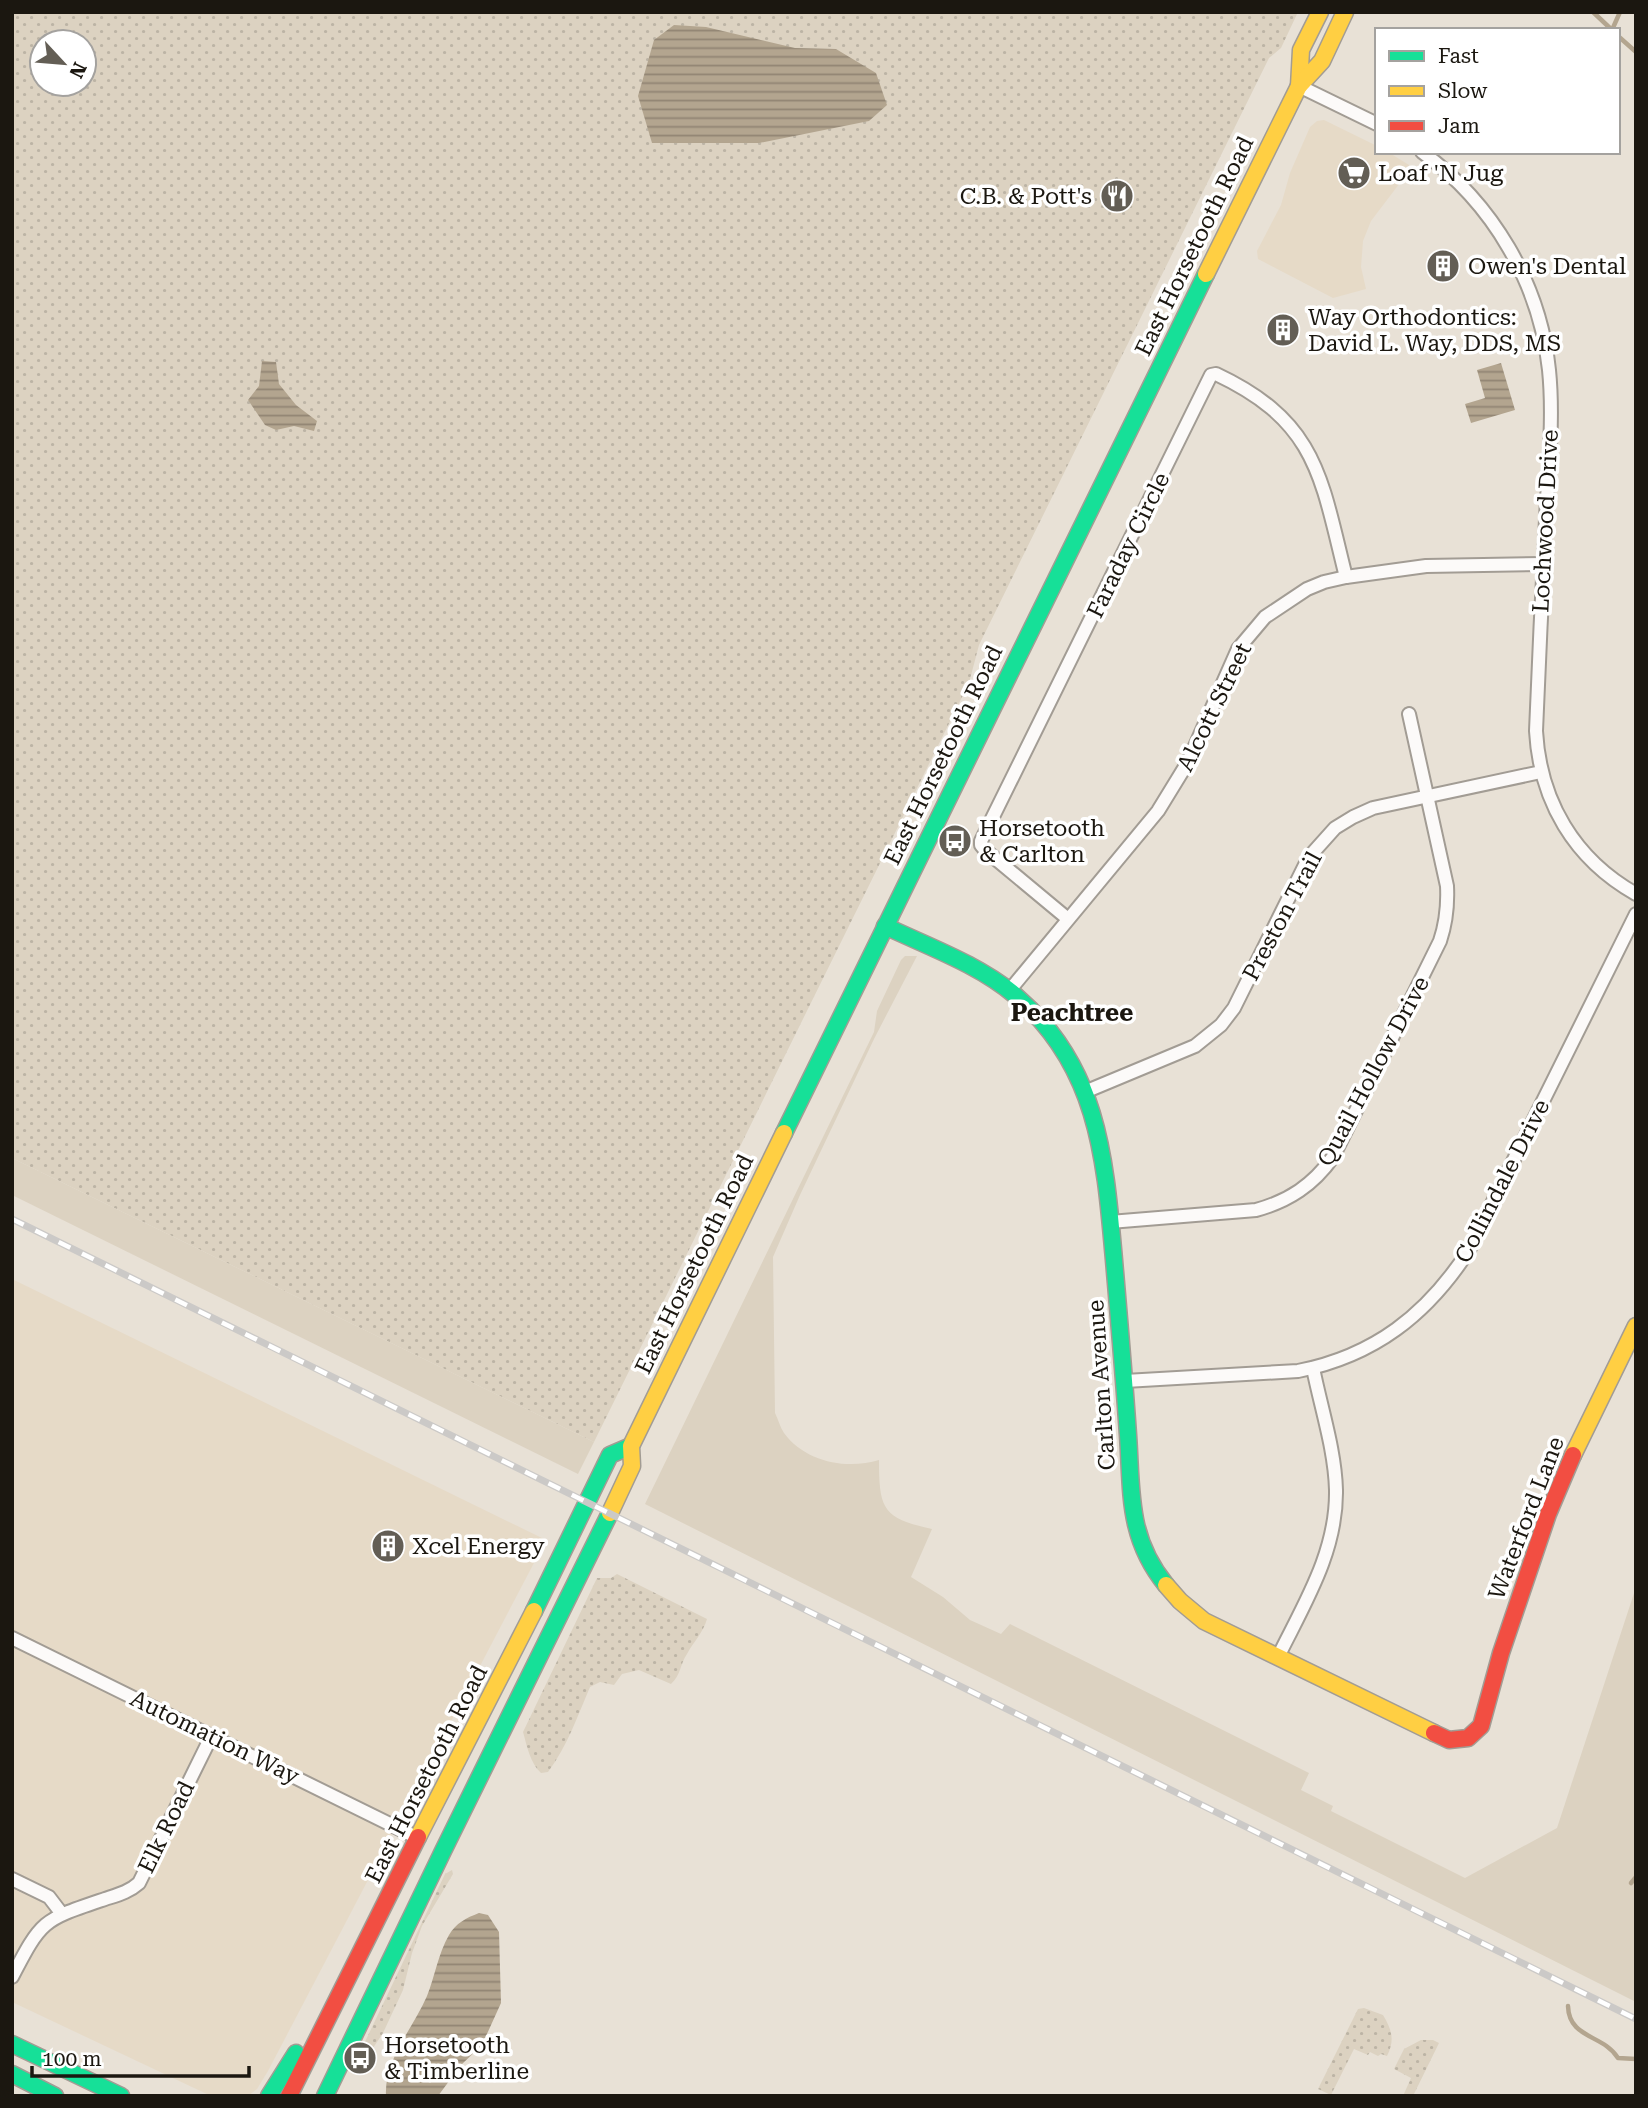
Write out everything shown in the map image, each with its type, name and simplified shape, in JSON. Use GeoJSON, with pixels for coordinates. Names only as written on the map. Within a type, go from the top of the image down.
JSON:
{"type":"FeatureCollection","features":[{"type":"Feature","properties":{"kind":"main road","name":"East Horsetooth Road"},"geometry":{"type":"LineString","coordinates":[[1299,86],[1301,50],[1320,12]]}},
{"type":"Feature","properties":{"kind":"main road","name":"East Horsetooth Road"},"geometry":{"type":"LineString","coordinates":[[325,2096],[632,1466],[631,1446],[885,926],[1299,86],[1322,61],[1345,12]]}},
{"type":"Feature","properties":{"kind":"main road","name":"Carlton Avenue"},"geometry":{"type":"LineString","coordinates":[[885,926],[987,976],[1009,991],[1040,1018],[1058,1041],[1077,1069],[1087,1091],[1095,1112],[1104,1154],[1125,1381],[1134,1521],[1142,1548],[1154,1572],[1186,1608],[1204,1621],[1450,1740],[1468,1738],[1476,1732]]}},
{"type":"Feature","properties":{"kind":"main road","name":"Waterford Lane"},"geometry":{"type":"LineString","coordinates":[[1476,1732],[1481,1726],[1501,1653],[1548,1514],[1574,1452],[1636,1326]]}},
{"type":"Feature","properties":{"kind":"main road","name":"East Horsetooth Road"},"geometry":{"type":"LineString","coordinates":[[289,2096],[509,1663],[610,1455],[631,1446]]}},
{"type":"Feature","properties":{"kind":"main road"},"geometry":{"type":"LineString","coordinates":[[269,2096],[359,1955]]}},
{"type":"Feature","properties":{"kind":"main road"},"geometry":{"type":"LineString","coordinates":[[12,2044],[121,2096]]}},
{"type":"Feature","properties":{"kind":"main road"},"geometry":{"type":"LineString","coordinates":[[12,2074],[55,2096]]}},
{"type":"Feature","properties":{"kind":"street"},"geometry":{"type":"LineString","coordinates":[[1299,86],[1375,123]]}},
{"type":"Feature","properties":{"kind":"street","name":"Lochwood Drive"},"geometry":{"type":"LineString","coordinates":[[1424,154],[1460,184],[1494,225],[1522,273],[1543,330],[1551,405],[1536,731],[1541,772],[1555,809],[1571,838],[1600,870],[1636,894]]}},
{"type":"Feature","properties":{"kind":"street","name":"Faraday Circle"},"geometry":{"type":"LineString","coordinates":[[1068,919],[985,850],[981,841],[1211,375],[1216,374],[1237,383],[1270,406],[1306,446],[1324,489],[1346,578]]}},
{"type":"Feature","properties":{"kind":"street","name":"Alcott Street"},"geometry":{"type":"LineString","coordinates":[[1009,991],[1158,811],[1188,762],[1225,675],[1248,635],[1265,617],[1307,589],[1324,582],[1426,566],[1544,564]]}},
{"type":"Feature","properties":{"kind":"street","name":"Quail Hollow Drive"},"geometry":{"type":"LineString","coordinates":[[1111,1223],[1256,1210],[1291,1197],[1323,1170],[1345,1133],[1440,942],[1445,926],[1447,886],[1409,714]]}},
{"type":"Feature","properties":{"kind":"street","name":"Preston Trail"},"geometry":{"type":"LineString","coordinates":[[1087,1091],[1195,1046],[1210,1035],[1234,1008],[1304,865],[1322,840],[1353,817],[1373,808],[1541,772]]}},
{"type":"Feature","properties":{"kind":"street","name":"Collindale Drive"},"geometry":{"type":"LineString","coordinates":[[1125,1381],[1313,1368],[1357,1353],[1383,1339],[1416,1314],[1452,1275],[1469,1250],[1636,914]]}},
{"type":"Feature","properties":{"kind":"street"},"geometry":{"type":"LineString","coordinates":[[1278,1657],[1321,1569],[1334,1526],[1334,1465],[1313,1368]]}},
{"type":"Feature","properties":{"kind":"street","name":"Automation Way"},"geometry":{"type":"LineString","coordinates":[[12,1638],[418,1838]]}},
{"type":"Feature","properties":{"kind":"street","name":"Elk Road"},"geometry":{"type":"LineString","coordinates":[[12,1977],[37,1931],[50,1919],[124,1893],[139,1883],[212,1735]]}},
{"type":"Feature","properties":{"kind":"street"},"geometry":{"type":"LineString","coordinates":[[12,1879],[49,1897],[62,1913]]}},
{"type":"Feature","properties":{"kind":"shaded area"},"geometry":{"type":"Polygon","coordinates":[[[12,12],[1298,12],[1281,48],[1269,58],[979,645],[969,683],[594,1442],[12,1158],[12,12]]]}},
{"type":"Feature","properties":{"kind":"shaded area"},"geometry":{"type":"Polygon","coordinates":[[[674,25],[706,27],[795,48],[836,49],[876,73],[887,105],[869,121],[759,143],[652,143],[638,96],[654,40],[674,25]]]}},
{"type":"Feature","properties":{"kind":"shaded area"},"geometry":{"type":"Polygon","coordinates":[[[1324,120],[1375,145],[1375,154],[1391,154],[1409,165],[1409,171],[1371,221],[1363,241],[1361,267],[1366,289],[1333,298],[1258,259],[1257,251],[1281,205],[1290,173],[1310,127],[1317,121],[1324,120]]]}},
{"type":"Feature","properties":{"kind":"shaded area"},"geometry":{"type":"Polygon","coordinates":[[[262,361],[276,362],[279,384],[296,405],[317,421],[314,431],[294,426],[276,430],[265,425],[248,400],[259,386],[262,361]]]}},
{"type":"Feature","properties":{"kind":"shaded area"},"geometry":{"type":"Polygon","coordinates":[[[1501,363],[1515,410],[1471,423],[1465,404],[1485,398],[1477,370],[1501,363]]]}},
{"type":"Feature","properties":{"kind":"shaded area"},"geometry":{"type":"Polygon","coordinates":[[[905,956],[917,956],[874,1039],[773,1257],[775,1413],[784,1433],[803,1451],[827,1461],[854,1464],[879,1460],[880,1490],[887,1509],[903,1521],[932,1529],[911,1577],[943,1597],[970,1620],[1001,1634],[1010,1624],[1309,1773],[1301,1790],[1333,1806],[1331,1811],[1465,1878],[1557,1828],[1636,1587],[1636,2002],[645,1504],[874,1032],[877,1011],[905,956]]]}},
{"type":"Feature","properties":{"kind":"shaded area"},"geometry":{"type":"Polygon","coordinates":[[[12,1158],[594,1442],[578,1474],[12,1195],[12,1158]]]}},
{"type":"Feature","properties":{"kind":"shaded area"},"geometry":{"type":"Polygon","coordinates":[[[12,1279],[546,1540],[268,2071],[257,2089],[248,2096],[211,2096],[12,2002],[12,1279]]]}},
{"type":"Feature","properties":{"kind":"shaded area"},"geometry":{"type":"Polygon","coordinates":[[[617,1574],[707,1619],[671,1684],[639,1670],[622,1674],[614,1685],[600,1682],[590,1687],[561,1752],[548,1772],[541,1773],[532,1759],[523,1732],[597,1578],[611,1578],[617,1574]]]}},
{"type":"Feature","properties":{"kind":"shaded area"},"geometry":{"type":"Polygon","coordinates":[[[452,1870],[453,1874],[422,1926],[403,1990],[383,2033],[371,2051],[363,2046],[445,1874],[452,1870]]]}},
{"type":"Feature","properties":{"kind":"shaded area"},"geometry":{"type":"Polygon","coordinates":[[[479,1913],[488,1915],[499,1932],[501,2003],[482,2045],[461,2065],[438,2096],[386,2096],[394,2057],[427,1996],[445,1942],[458,1924],[479,1913]]]}},
{"type":"Feature","properties":{"kind":"shaded area"},"geometry":{"type":"Polygon","coordinates":[[[1364,2008],[1383,2015],[1389,2025],[1392,2040],[1387,2056],[1370,2052],[1368,2055],[1354,2049],[1331,2095],[1318,2089],[1358,2009],[1364,2008]]]}},
{"type":"Feature","properties":{"kind":"shaded area"},"geometry":{"type":"Polygon","coordinates":[[[1421,2040],[1439,2043],[1413,2096],[1403,2096],[1411,2078],[1394,2069],[1404,2049],[1421,2040]]]}},
{"type":"Feature","properties":{"kind":"waterway"},"geometry":{"type":"LineString","coordinates":[[1593,12],[1610,28]]}},
{"type":"Feature","properties":{"kind":"waterway"},"geometry":{"type":"LineString","coordinates":[[1613,28],[1620,12]]}},
{"type":"Feature","properties":{"kind":"waterway"},"geometry":{"type":"LineString","coordinates":[[1620,38],[1636,52]]}},
{"type":"Feature","properties":{"kind":"waterway"},"geometry":{"type":"LineString","coordinates":[[1631,1883],[1636,1877]]}},
{"type":"Feature","properties":{"kind":"waterway"},"geometry":{"type":"LineString","coordinates":[[1568,2006],[1570,2017],[1580,2031],[1604,2044],[1618,2058],[1636,2059]]}},
{"type":"Feature","properties":{"kind":"railway"},"geometry":{"type":"LineString","coordinates":[[12,1219],[1636,2019]]}},
{"type":"Feature","properties":{"kind":"traffic: fast"},"geometry":{"type":"LineString","coordinates":[[784,1133],[1206,274]]}},
{"type":"Feature","properties":{"kind":"traffic: fast"},"geometry":{"type":"LineString","coordinates":[[885,926],[969,965],[1016,996],[1044,1024],[1065,1053],[1081,1084],[1093,1117],[1107,1186],[1134,1513],[1144,1549],[1166,1585]]}},
{"type":"Feature","properties":{"kind":"traffic: fast"},"geometry":{"type":"LineString","coordinates":[[534,1611],[610,1455],[631,1446]]}},
{"type":"Feature","properties":{"kind":"traffic: fast"},"geometry":{"type":"LineString","coordinates":[[325,2096],[610,1513]]}},
{"type":"Feature","properties":{"kind":"traffic: fast"},"geometry":{"type":"LineString","coordinates":[[12,2044],[121,2096]]}},
{"type":"Feature","properties":{"kind":"traffic: fast"},"geometry":{"type":"LineString","coordinates":[[269,2096],[296,2053]]}},
{"type":"Feature","properties":{"kind":"traffic: fast"},"geometry":{"type":"LineString","coordinates":[[12,2074],[55,2096]]}},
{"type":"Feature","properties":{"kind":"traffic: slow"},"geometry":{"type":"LineString","coordinates":[[1299,86],[1301,50],[1320,12]]}},
{"type":"Feature","properties":{"kind":"traffic: slow"},"geometry":{"type":"LineString","coordinates":[[1206,274],[1299,86],[1322,61],[1345,12]]}},
{"type":"Feature","properties":{"kind":"traffic: slow"},"geometry":{"type":"LineString","coordinates":[[610,1513],[632,1466],[631,1446],[784,1133]]}},
{"type":"Feature","properties":{"kind":"traffic: slow"},"geometry":{"type":"LineString","coordinates":[[1573,1455],[1636,1326]]}},
{"type":"Feature","properties":{"kind":"traffic: slow"},"geometry":{"type":"LineString","coordinates":[[1166,1585],[1204,1621],[1434,1733]]}},
{"type":"Feature","properties":{"kind":"traffic: slow"},"geometry":{"type":"LineString","coordinates":[[418,1837],[534,1611]]}},
{"type":"Feature","properties":{"kind":"traffic: jam"},"geometry":{"type":"LineString","coordinates":[[1434,1733],[1449,1740],[1468,1738],[1481,1726],[1501,1653],[1548,1514],[1573,1455]]}},
{"type":"Feature","properties":{"kind":"traffic: jam"},"geometry":{"type":"LineString","coordinates":[[289,2096],[418,1837]]}},
{"type":"Feature","properties":{"kind":"place","name":"Loaf 'N Jug"},"geometry":{"type":"Point","coordinates":[1354,173]}},
{"type":"Feature","properties":{"kind":"place","name":"C.B. & Pott's"},"geometry":{"type":"Point","coordinates":[1117,196]}},
{"type":"Feature","properties":{"kind":"place","name":"Owen's Dental"},"geometry":{"type":"Point","coordinates":[1443,266]}},
{"type":"Feature","properties":{"kind":"place","name":"Way Orthodontics: David L. Way, DDS, MS"},"geometry":{"type":"Point","coordinates":[1283,330]}},
{"type":"Feature","properties":{"kind":"place","name":"Horsetooth & Carlton"},"geometry":{"type":"Point","coordinates":[955,841]}},
{"type":"Feature","properties":{"kind":"place","name":"Xcel Energy"},"geometry":{"type":"Point","coordinates":[388,1546]}},
{"type":"Feature","properties":{"kind":"place","name":"Horsetooth & Timberline"},"geometry":{"type":"Point","coordinates":[360,2058]}},
{"type":"Feature","properties":{"kind":"district","name":"Peachtree"},"geometry":{"type":"Point","coordinates":[1072,1013]}}]}
